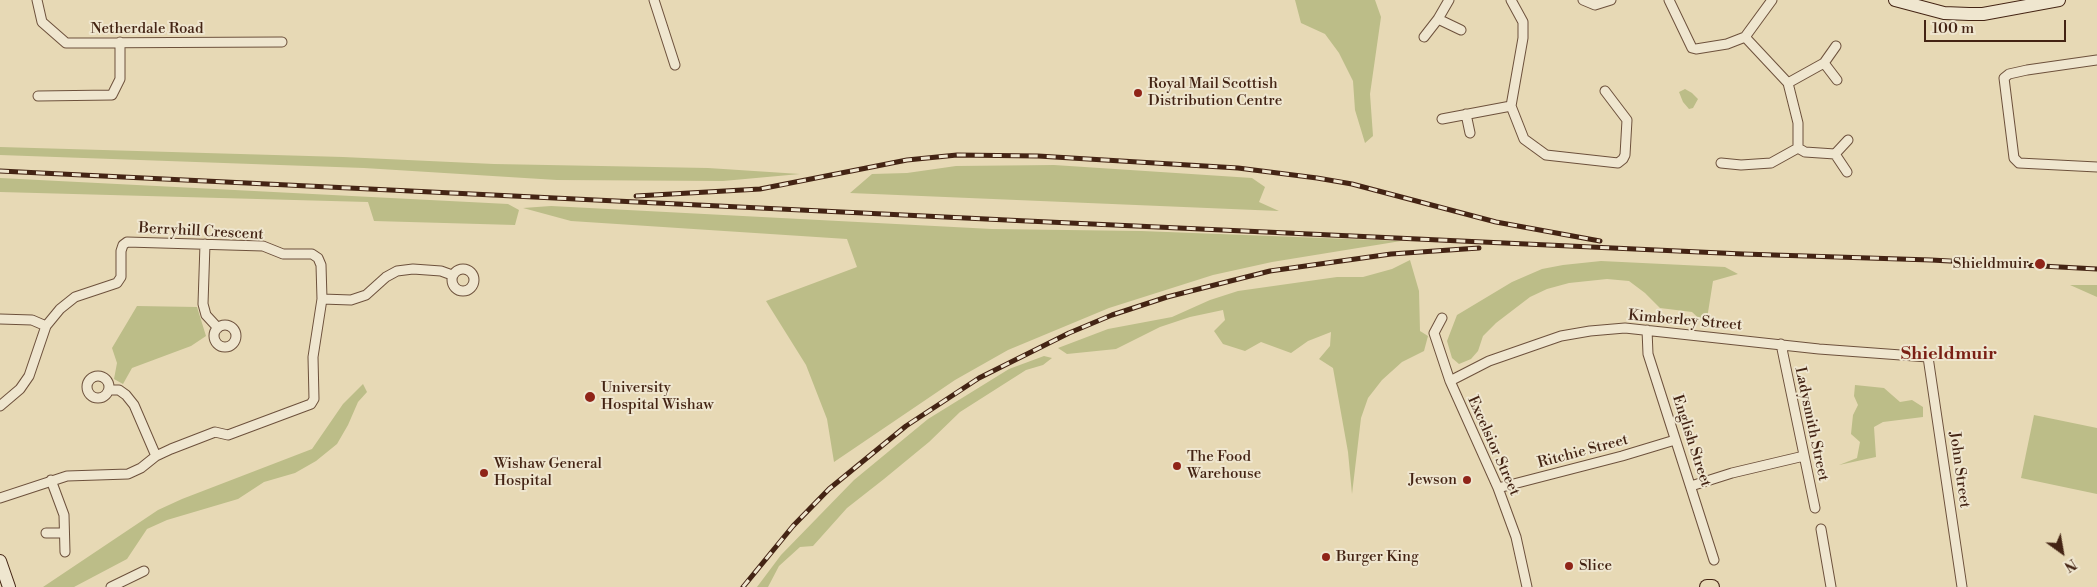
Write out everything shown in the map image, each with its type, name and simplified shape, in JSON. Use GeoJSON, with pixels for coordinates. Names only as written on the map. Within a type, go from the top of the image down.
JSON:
{"type":"FeatureCollection","features":[{"type":"Feature","properties":{"kind":"main road"},"geometry":{"type":"LineString","coordinates":[[1707,587],[1712,587]]}},
{"type":"Feature","properties":{"kind":"street","name":"Netherdale Road"},"geometry":{"type":"LineString","coordinates":[[37,0],[42,22],[66,43],[282,42]]}},
{"type":"Feature","properties":{"kind":"street"},"geometry":{"type":"LineString","coordinates":[[654,0],[675,65]]}},
{"type":"Feature","properties":{"kind":"street"},"geometry":{"type":"LineString","coordinates":[[1424,37],[1438,19],[1449,0]]}},
{"type":"Feature","properties":{"kind":"street"},"geometry":{"type":"LineString","coordinates":[[1511,0],[1523,22],[1523,38],[1511,106],[1524,139],[1546,155],[1618,163],[1623,160],[1625,154],[1627,120],[1605,91]]}},
{"type":"Feature","properties":{"kind":"street"},"geometry":{"type":"LineString","coordinates":[[1583,0],[1595,5],[1611,0]]}},
{"type":"Feature","properties":{"kind":"street"},"geometry":{"type":"LineString","coordinates":[[1669,0],[1692,48],[1696,49],[1727,44],[1745,38],[1772,0]]}},
{"type":"Feature","properties":{"kind":"street"},"geometry":{"type":"LineString","coordinates":[[1895,0],[1944,13],[1969,14],[1983,14],[2059,0]]}},
{"type":"Feature","properties":{"kind":"street"},"geometry":{"type":"LineString","coordinates":[[1438,19],[1461,30]]}},
{"type":"Feature","properties":{"kind":"street"},"geometry":{"type":"LineString","coordinates":[[1745,38],[1788,83],[1798,123],[1801,150]]}},
{"type":"Feature","properties":{"kind":"street"},"geometry":{"type":"LineString","coordinates":[[38,96],[112,95],[120,78],[120,42]]}},
{"type":"Feature","properties":{"kind":"street"},"geometry":{"type":"LineString","coordinates":[[1788,83],[1824,63],[1836,46]]}},
{"type":"Feature","properties":{"kind":"street"},"geometry":{"type":"LineString","coordinates":[[2097,60],[2026,70],[2009,74],[2004,78],[2014,158],[2020,163],[2097,167]]}},
{"type":"Feature","properties":{"kind":"street"},"geometry":{"type":"LineString","coordinates":[[1824,63],[1837,80]]}},
{"type":"Feature","properties":{"kind":"street"},"geometry":{"type":"LineString","coordinates":[[1442,119],[1511,106]]}},
{"type":"Feature","properties":{"kind":"street"},"geometry":{"type":"LineString","coordinates":[[1466,114],[1470,134]]}},
{"type":"Feature","properties":{"kind":"street"},"geometry":{"type":"LineString","coordinates":[[1835,154],[1848,140]]}},
{"type":"Feature","properties":{"kind":"street"},"geometry":{"type":"LineString","coordinates":[[1721,163],[1741,165],[1771,163],[1801,150],[1835,154],[1847,172]]}},
{"type":"Feature","properties":{"kind":"street","name":"Berryhill Crescent"},"geometry":{"type":"LineString","coordinates":[[0,406],[20,389],[29,376],[46,326],[60,309],[75,297],[117,283],[121,277],[121,251],[123,245],[127,242],[263,246],[283,254],[312,254],[318,258],[321,265],[322,299],[313,357],[314,399],[311,404],[228,436],[215,432],[156,456],[141,468],[128,474],[67,476],[0,498]]}},
{"type":"Feature","properties":{"kind":"street"},"geometry":{"type":"LineString","coordinates":[[205,244],[203,304],[206,315],[218,328]]}},
{"type":"Feature","properties":{"kind":"street"},"geometry":{"type":"LineString","coordinates":[[322,299],[351,300],[366,295],[386,277],[397,271],[413,269],[441,271],[452,275]]}},
{"type":"Feature","properties":{"kind":"street","name":"Excelsior Street"},"geometry":{"type":"LineString","coordinates":[[1442,318],[1434,333],[1450,382],[1498,488],[1516,537],[1528,587]]}},
{"type":"Feature","properties":{"kind":"street"},"geometry":{"type":"LineString","coordinates":[[0,319],[32,320],[46,326]]}},
{"type":"Feature","properties":{"kind":"street","name":"Kimberley Street"},"geometry":{"type":"LineString","coordinates":[[1450,382],[1489,361],[1561,336],[1625,328],[1928,357]]}},
{"type":"Feature","properties":{"kind":"street","name":"English Street"},"geometry":{"type":"LineString","coordinates":[[1647,330],[1648,354],[1714,560]]}},
{"type":"Feature","properties":{"kind":"street","name":"Ladysmith Street"},"geometry":{"type":"LineString","coordinates":[[1781,344],[1815,508]]}},
{"type":"Feature","properties":{"kind":"street","name":"John Street"},"geometry":{"type":"LineString","coordinates":[[1928,357],[1962,587]]}},
{"type":"Feature","properties":{"kind":"street"},"geometry":{"type":"LineString","coordinates":[[109,390],[119,390],[134,405],[156,456]]}},
{"type":"Feature","properties":{"kind":"street","name":"Ritchie Street"},"geometry":{"type":"LineString","coordinates":[[1498,488],[1622,456],[1675,440]]}},
{"type":"Feature","properties":{"kind":"street"},"geometry":{"type":"LineString","coordinates":[[1691,486],[1732,473],[1804,456]]}},
{"type":"Feature","properties":{"kind":"street"},"geometry":{"type":"LineString","coordinates":[[51,480],[64,515],[65,552]]}},
{"type":"Feature","properties":{"kind":"street"},"geometry":{"type":"LineString","coordinates":[[1821,529],[1831,587]]}},
{"type":"Feature","properties":{"kind":"street"},"geometry":{"type":"LineString","coordinates":[[46,533],[64,533]]}},
{"type":"Feature","properties":{"kind":"street"},"geometry":{"type":"LineString","coordinates":[[0,561],[9,587]]}},
{"type":"Feature","properties":{"kind":"street"},"geometry":{"type":"LineString","coordinates":[[111,587],[144,571]]}},
{"type":"Feature","properties":{"kind":"green space"},"geometry":{"type":"Polygon","coordinates":[[[1295,0],[1375,0],[1381,17],[1370,94],[1373,136],[1365,143],[1355,110],[1353,81],[1339,53],[1325,34],[1301,23],[1295,0]]]}},
{"type":"Feature","properties":{"kind":"green space"},"geometry":{"type":"Polygon","coordinates":[[[1685,89],[1698,99],[1693,108],[1689,109],[1683,102],[1679,92],[1685,89]]]}},
{"type":"Feature","properties":{"kind":"green space"},"geometry":{"type":"Polygon","coordinates":[[[0,147],[343,157],[494,164],[708,168],[800,174],[723,181],[557,180],[364,168],[0,155],[0,147]]]}},
{"type":"Feature","properties":{"kind":"green space"},"geometry":{"type":"Polygon","coordinates":[[[1054,165],[1252,178],[1265,187],[1259,202],[1279,211],[850,193],[872,174],[907,173],[956,166],[1054,165]]]}},
{"type":"Feature","properties":{"kind":"green space"},"geometry":{"type":"Polygon","coordinates":[[[0,178],[508,204],[519,210],[515,225],[374,221],[368,202],[0,192],[0,178]]]}},
{"type":"Feature","properties":{"kind":"green space"},"geometry":{"type":"Polygon","coordinates":[[[551,206],[992,229],[1141,231],[1401,241],[1272,262],[1213,275],[1109,308],[1008,350],[955,380],[834,462],[827,419],[806,365],[766,301],[857,267],[847,239],[571,221],[523,208],[551,206]]]}},
{"type":"Feature","properties":{"kind":"green space"},"geometry":{"type":"Polygon","coordinates":[[[1410,260],[1419,291],[1420,331],[1428,336],[1424,351],[1402,362],[1382,380],[1368,398],[1361,418],[1352,494],[1348,452],[1333,368],[1319,359],[1330,346],[1331,332],[1308,341],[1291,353],[1261,342],[1245,351],[1223,344],[1214,331],[1225,320],[1223,310],[1190,317],[1160,327],[1116,349],[1067,354],[1058,348],[1108,329],[1172,317],[1210,300],[1238,291],[1337,277],[1363,277],[1392,269],[1410,260]]]}},
{"type":"Feature","properties":{"kind":"green space"},"geometry":{"type":"Polygon","coordinates":[[[1601,261],[1725,267],[1738,274],[1713,281],[1706,325],[1692,312],[1660,308],[1629,281],[1607,279],[1569,283],[1547,289],[1530,297],[1496,323],[1483,336],[1478,351],[1471,359],[1459,364],[1452,358],[1447,341],[1457,315],[1512,282],[1542,269],[1601,261]]]}},
{"type":"Feature","properties":{"kind":"green space"},"geometry":{"type":"Polygon","coordinates":[[[2070,285],[2097,285],[2097,297],[2070,285]]]}},
{"type":"Feature","properties":{"kind":"green space"},"geometry":{"type":"Polygon","coordinates":[[[137,306],[197,307],[206,336],[191,346],[132,368],[123,384],[114,379],[117,363],[112,348],[137,306]]]}},
{"type":"Feature","properties":{"kind":"green space"},"geometry":{"type":"Polygon","coordinates":[[[1044,356],[1052,358],[1043,365],[1026,370],[960,412],[929,442],[847,508],[813,546],[800,547],[779,566],[768,587],[757,587],[781,555],[854,480],[928,419],[1009,369],[1044,356]]]}},
{"type":"Feature","properties":{"kind":"green space"},"geometry":{"type":"Polygon","coordinates":[[[363,384],[367,392],[358,402],[337,444],[316,461],[295,473],[264,482],[238,499],[167,520],[147,529],[127,559],[74,587],[43,587],[158,510],[312,449],[343,404],[363,384]]]}},
{"type":"Feature","properties":{"kind":"green space"},"geometry":{"type":"Polygon","coordinates":[[[1855,385],[1884,388],[1900,402],[1912,400],[1923,407],[1923,417],[1883,422],[1874,427],[1876,457],[1839,465],[1857,458],[1860,442],[1851,434],[1853,415],[1858,405],[1854,396],[1855,385]]]}},
{"type":"Feature","properties":{"kind":"green space"},"geometry":{"type":"Polygon","coordinates":[[[2034,415],[2097,428],[2097,494],[2021,478],[2034,415]]]}},
{"type":"Feature","properties":{"kind":"railway"},"geometry":{"type":"LineString","coordinates":[[636,196],[760,189],[907,160],[957,155],[1038,156],[1238,168],[1317,178],[1352,184],[1496,222],[1600,241]]}},
{"type":"Feature","properties":{"kind":"railway"},"geometry":{"type":"LineString","coordinates":[[0,171],[1027,221],[1743,254],[1931,260],[2097,269]]}},
{"type":"Feature","properties":{"kind":"railway"},"geometry":{"type":"LineString","coordinates":[[743,587],[793,526],[829,489],[906,426],[979,378],[1069,333],[1112,315],[1167,297],[1270,271],[1391,254],[1479,248]]}},
{"type":"Feature","properties":{"kind":"place","name":"Royal Mail Scottish Distribution Centre"},"geometry":{"type":"Point","coordinates":[1138,93]}},
{"type":"Feature","properties":{"kind":"place","name":"Shieldmuir"},"geometry":{"type":"Point","coordinates":[2040,264]}},
{"type":"Feature","properties":{"kind":"place","name":"University Hospital Wishaw"},"geometry":{"type":"Point","coordinates":[590,397]}},
{"type":"Feature","properties":{"kind":"place","name":"The Food Warehouse"},"geometry":{"type":"Point","coordinates":[1177,466]}},
{"type":"Feature","properties":{"kind":"place","name":"Wishaw General Hospital"},"geometry":{"type":"Point","coordinates":[484,473]}},
{"type":"Feature","properties":{"kind":"place","name":"Jewson"},"geometry":{"type":"Point","coordinates":[1467,480]}},
{"type":"Feature","properties":{"kind":"place","name":"Burger King"},"geometry":{"type":"Point","coordinates":[1326,557]}},
{"type":"Feature","properties":{"kind":"place","name":"Slice"},"geometry":{"type":"Point","coordinates":[1569,566]}},
{"type":"Feature","properties":{"kind":"district","name":"Shieldmuir"},"geometry":{"type":"Point","coordinates":[1949,355]}}]}
